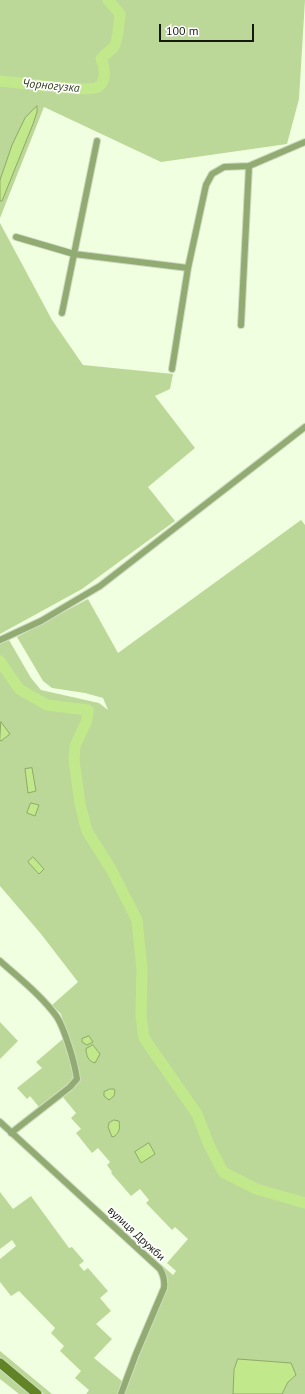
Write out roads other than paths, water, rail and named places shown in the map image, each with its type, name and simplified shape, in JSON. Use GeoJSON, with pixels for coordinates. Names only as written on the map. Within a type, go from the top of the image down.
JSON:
{"type":"FeatureCollection","features":[{"type":"Feature","properties":{"kind":"main road"},"geometry":{"type":"LineString","coordinates":[[0,1363],[37,1394]]}},
{"type":"Feature","properties":{"kind":"street"},"geometry":{"type":"LineString","coordinates":[[62,313],[96,142]]}},
{"type":"Feature","properties":{"kind":"street"},"geometry":{"type":"LineString","coordinates":[[172,369],[188,268],[206,185],[212,174],[224,167],[249,166],[305,142]]}},
{"type":"Feature","properties":{"kind":"street"},"geometry":{"type":"LineString","coordinates":[[241,325],[249,166]]}},
{"type":"Feature","properties":{"kind":"street"},"geometry":{"type":"LineString","coordinates":[[16,236],[74,254],[188,268]]}},
{"type":"Feature","properties":{"kind":"street"},"geometry":{"type":"LineString","coordinates":[[0,640],[41,621],[100,586],[305,427]]}},
{"type":"Feature","properties":{"kind":"street"},"geometry":{"type":"LineString","coordinates":[[0,961],[48,1006],[58,1019],[66,1038],[77,1079],[70,1088],[11,1133]]}},
{"type":"Feature","properties":{"kind":"street","name":"вулиця Дружби"},"geometry":{"type":"LineString","coordinates":[[0,1122],[160,1269],[164,1276],[164,1288],[121,1394]]}},
{"type":"Feature","properties":{"kind":"waterway","name":"Чорногузка"},"geometry":{"type":"LineString","coordinates":[[0,81],[81,89],[92,89],[98,87],[104,78],[101,59],[115,45],[119,27],[120,14],[108,0]]}},
{"type":"Feature","properties":{"kind":"waterway"},"geometry":{"type":"LineString","coordinates":[[0,661],[19,689],[47,705],[88,710],[87,720],[75,746],[74,760],[80,804],[87,831],[111,869],[137,920],[142,969],[141,1016],[144,1038],[197,1114],[209,1145],[223,1172],[256,1189],[305,1203]]}}]}
